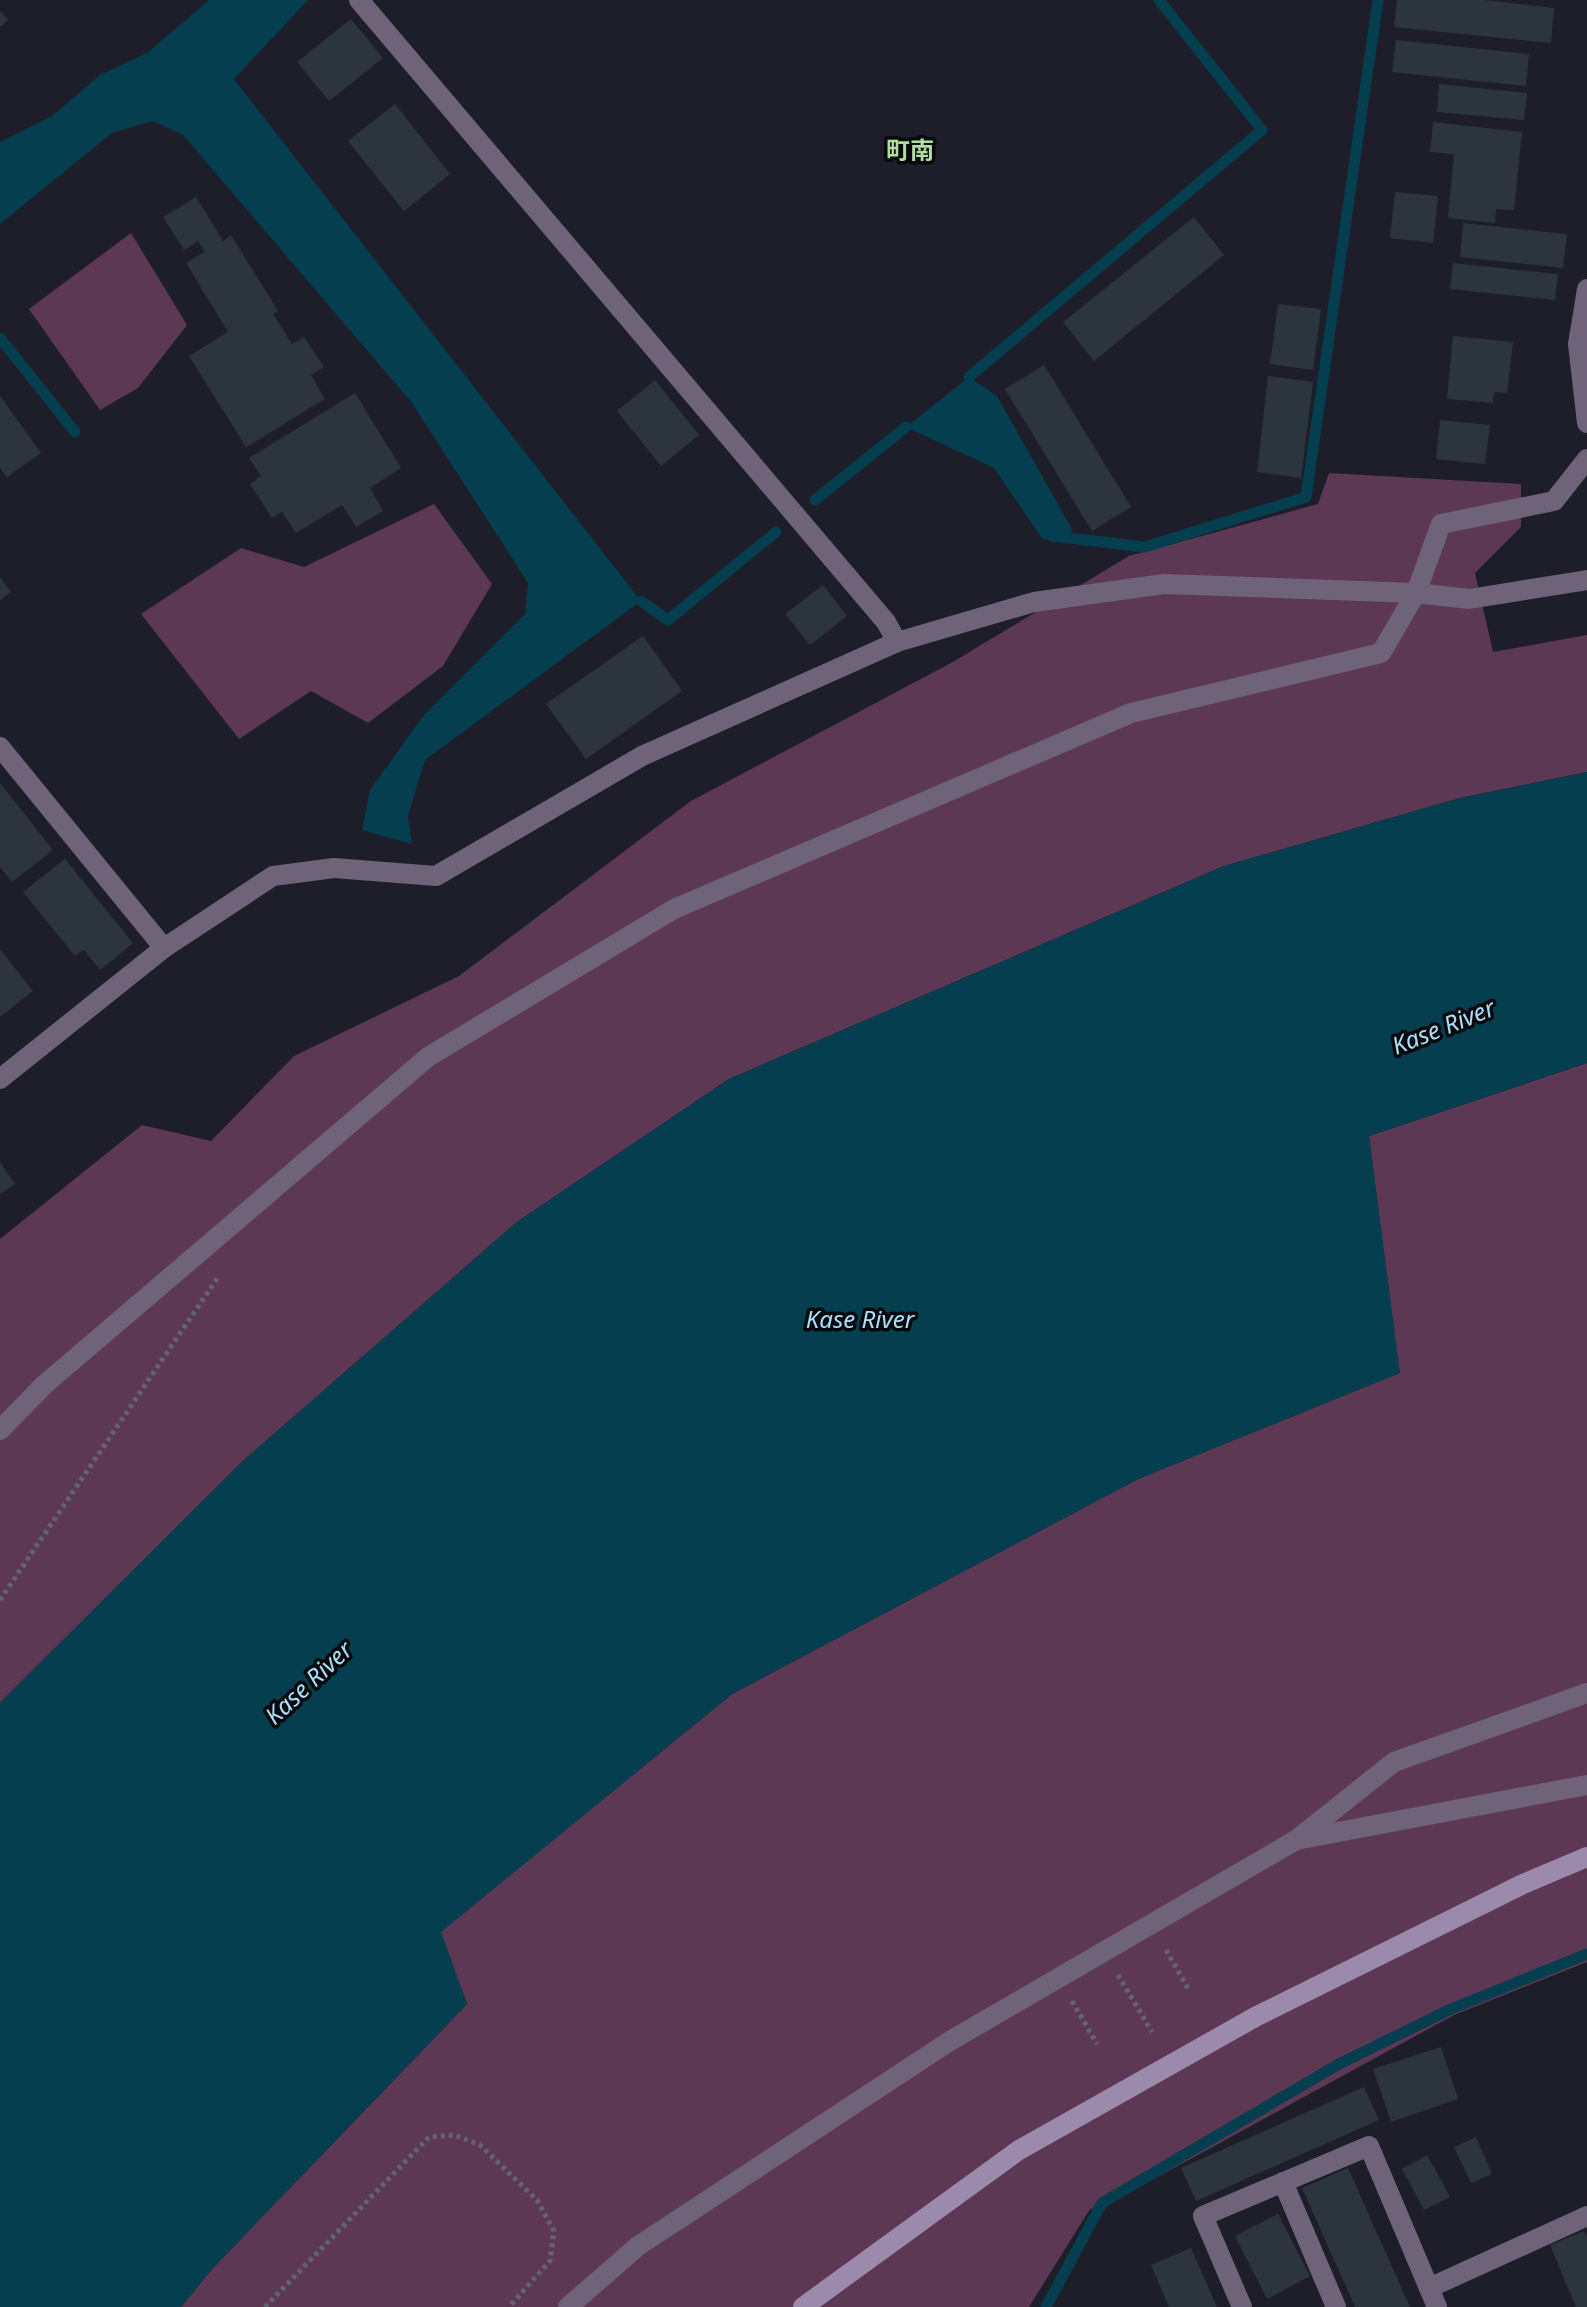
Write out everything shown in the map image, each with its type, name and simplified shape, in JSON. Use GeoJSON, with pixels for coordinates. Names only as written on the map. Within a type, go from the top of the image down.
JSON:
{"type":"FeatureCollection","features":[{"type":"Feature","properties":{"kind":"street"},"geometry":{"type":"LineString","coordinates":[[359,0],[876,610],[897,642]]}},
{"type":"Feature","properties":{"kind":"street"},"geometry":{"type":"LineString","coordinates":[[1587,289],[1578,344],[1587,423]]}},
{"type":"Feature","properties":{"kind":"street"},"geometry":{"type":"LineString","coordinates":[[0,1430],[44,1385],[428,1057],[674,909],[1131,713],[1381,653],[1416,593],[1441,524],[1554,501],[1587,459]]}},
{"type":"Feature","properties":{"kind":"street"},"geometry":{"type":"LineString","coordinates":[[0,1079],[164,948],[273,876],[334,868],[436,876],[642,756],[897,642],[1034,602],[1164,584],[1416,593],[1469,599],[1587,580]]}},
{"type":"Feature","properties":{"kind":"street"},"geometry":{"type":"LineString","coordinates":[[0,747],[164,948]]}},
{"type":"Feature","properties":{"kind":"street"},"geometry":{"type":"LineString","coordinates":[[568,2307],[638,2246],[950,2041],[1296,1840],[1394,1762],[1587,1693]]}},
{"type":"Feature","properties":{"kind":"street"},"geometry":{"type":"LineString","coordinates":[[1296,1840],[1587,1785]]}},
{"type":"Feature","properties":{"kind":"street"},"geometry":{"type":"LineString","coordinates":[[803,2307],[1032,2143],[1257,2016],[1523,1884],[1587,1857]]}},
{"type":"Feature","properties":{"kind":"street"},"geometry":{"type":"LineString","coordinates":[[1242,2307],[1203,2216],[1369,2146],[1433,2298],[1587,2216]]}},
{"type":"Feature","properties":{"kind":"street"},"geometry":{"type":"LineString","coordinates":[[1283,2182],[1336,2307]]}},
{"type":"Feature","properties":{"kind":"path"},"geometry":{"type":"LineString","coordinates":[[0,1600],[222,1272]]}},
{"type":"Feature","properties":{"kind":"path"},"geometry":{"type":"LineString","coordinates":[[1163,1946],[1189,1990]]}},
{"type":"Feature","properties":{"kind":"path"},"geometry":{"type":"LineString","coordinates":[[1117,1974],[1152,2032]]}},
{"type":"Feature","properties":{"kind":"path"},"geometry":{"type":"LineString","coordinates":[[1071,2001],[1097,2044]]}},
{"type":"Feature","properties":{"kind":"path"},"geometry":{"type":"LineString","coordinates":[[265,2307],[429,2137],[454,2135],[480,2145],[537,2200],[554,2231],[550,2261],[509,2307]]}},
{"type":"Feature","properties":{"kind":"shaded area"},"geometry":{"type":"Polygon","coordinates":[[[131,233],[187,325],[138,388],[100,410],[29,309],[131,233]]]}},
{"type":"Feature","properties":{"kind":"shaded area"},"geometry":{"type":"Polygon","coordinates":[[[1329,473],[1521,484],[1521,527],[1475,573],[1493,652],[1587,635],[1587,772],[1460,798],[1224,866],[729,1079],[517,1222],[245,1459],[0,1703],[0,1239],[142,1125],[211,1141],[294,1056],[459,976],[691,801],[951,663],[1129,556],[1318,504],[1329,473]]]}},
{"type":"Feature","properties":{"kind":"shaded area"},"geometry":{"type":"Polygon","coordinates":[[[434,504],[492,584],[443,666],[368,723],[311,691],[239,739],[141,614],[241,548],[304,567],[434,504]]]}},
{"type":"Feature","properties":{"kind":"shaded area"},"geometry":{"type":"Polygon","coordinates":[[[1587,1063],[1587,1962],[1454,2015],[1108,2204],[1090,2209],[1029,2307],[181,2307],[212,2269],[467,2004],[440,1932],[732,1694],[1138,1479],[1399,1373],[1369,1136],[1587,1063]]]}},
{"type":"Feature","properties":{"kind":"water"},"geometry":{"type":"Polygon","coordinates":[[[209,0],[308,0],[234,79],[641,601],[425,760],[408,816],[412,844],[362,830],[370,790],[424,715],[525,614],[528,583],[412,403],[183,135],[152,121],[112,133],[0,224],[0,142],[52,116],[100,75],[147,53],[209,0]]]}},
{"type":"Feature","properties":{"kind":"water"},"geometry":{"type":"Polygon","coordinates":[[[969,377],[997,396],[1073,531],[1043,540],[994,468],[906,427],[969,377]]]}},
{"type":"Feature","properties":{"kind":"water","name":"Kase River"},"geometry":{"type":"Polygon","coordinates":[[[1587,772],[1587,1063],[1369,1136],[1400,1373],[1138,1479],[732,1694],[441,1932],[467,2004],[212,2269],[181,2307],[0,2307],[0,1703],[245,1459],[517,1222],[729,1079],[1224,866],[1460,798],[1587,772]]]}},
{"type":"Feature","properties":{"kind":"building"},"geometry":{"type":"Polygon","coordinates":[[[1397,0],[1484,0],[1554,8],[1551,43],[1394,27],[1397,0]]]}},
{"type":"Feature","properties":{"kind":"building"},"geometry":{"type":"Polygon","coordinates":[[[0,11],[8,20],[0,27],[0,11]]]}},
{"type":"Feature","properties":{"kind":"building"},"geometry":{"type":"Polygon","coordinates":[[[351,19],[383,58],[329,101],[297,62],[351,19]]]}},
{"type":"Feature","properties":{"kind":"building"},"geometry":{"type":"Polygon","coordinates":[[[1396,40],[1529,54],[1526,86],[1392,72],[1396,40]]]}},
{"type":"Feature","properties":{"kind":"building"},"geometry":{"type":"Polygon","coordinates":[[[1439,84],[1527,93],[1524,120],[1437,112],[1439,84]]]}},
{"type":"Feature","properties":{"kind":"building"},"geometry":{"type":"Polygon","coordinates":[[[395,104],[450,174],[404,211],[348,141],[395,104]]]}},
{"type":"Feature","properties":{"kind":"building"},"geometry":{"type":"Polygon","coordinates":[[[1433,122],[1522,132],[1514,210],[1496,209],[1495,223],[1448,218],[1454,154],[1430,152],[1433,122]]]}},
{"type":"Feature","properties":{"kind":"building"},"geometry":{"type":"Polygon","coordinates":[[[1395,192],[1438,196],[1433,243],[1390,238],[1395,192]]]}},
{"type":"Feature","properties":{"kind":"building"},"geometry":{"type":"Polygon","coordinates":[[[196,197],[223,241],[231,235],[278,311],[273,314],[292,344],[304,337],[324,367],[311,375],[325,399],[246,447],[189,356],[228,332],[186,263],[205,252],[198,241],[184,250],[163,217],[196,197]]]}},
{"type":"Feature","properties":{"kind":"building"},"geometry":{"type":"Polygon","coordinates":[[[1194,217],[1224,255],[1094,361],[1063,322],[1194,217]]]}},
{"type":"Feature","properties":{"kind":"building"},"geometry":{"type":"Polygon","coordinates":[[[1463,223],[1567,234],[1563,268],[1460,257],[1463,223]]]}},
{"type":"Feature","properties":{"kind":"building"},"geometry":{"type":"Polygon","coordinates":[[[1453,263],[1558,274],[1555,300],[1450,289],[1453,263]]]}},
{"type":"Feature","properties":{"kind":"building"},"geometry":{"type":"Polygon","coordinates":[[[1278,304],[1321,309],[1313,370],[1270,364],[1278,304]]]}},
{"type":"Feature","properties":{"kind":"building"},"geometry":{"type":"Polygon","coordinates":[[[1453,336],[1513,342],[1507,393],[1494,392],[1493,403],[1447,399],[1453,336]]]}},
{"type":"Feature","properties":{"kind":"building"},"geometry":{"type":"Polygon","coordinates":[[[1044,365],[1131,507],[1092,531],[1005,389],[1044,365]]]}},
{"type":"Feature","properties":{"kind":"building"},"geometry":{"type":"Polygon","coordinates":[[[1268,376],[1313,382],[1301,478],[1257,472],[1268,376]]]}},
{"type":"Feature","properties":{"kind":"building"},"geometry":{"type":"Polygon","coordinates":[[[655,380],[699,435],[661,466],[617,411],[655,380]]]}},
{"type":"Feature","properties":{"kind":"building"},"geometry":{"type":"Polygon","coordinates":[[[355,393],[401,468],[370,488],[383,511],[356,527],[342,505],[296,533],[282,512],[272,518],[250,484],[261,476],[249,458],[355,393]]]}},
{"type":"Feature","properties":{"kind":"building"},"geometry":{"type":"Polygon","coordinates":[[[0,396],[41,453],[7,477],[0,468],[0,396]]]}},
{"type":"Feature","properties":{"kind":"building"},"geometry":{"type":"Polygon","coordinates":[[[1440,420],[1490,425],[1485,464],[1436,459],[1440,420]]]}},
{"type":"Feature","properties":{"kind":"building"},"geometry":{"type":"Polygon","coordinates":[[[0,577],[11,592],[0,600],[0,577]]]}},
{"type":"Feature","properties":{"kind":"building"},"geometry":{"type":"Polygon","coordinates":[[[823,585],[847,616],[810,645],[785,614],[823,585]]]}},
{"type":"Feature","properties":{"kind":"building"},"geometry":{"type":"Polygon","coordinates":[[[643,636],[682,691],[586,759],[546,704],[643,636]]]}},
{"type":"Feature","properties":{"kind":"building"},"geometry":{"type":"Polygon","coordinates":[[[0,783],[53,850],[12,882],[0,867],[0,783]]]}},
{"type":"Feature","properties":{"kind":"building"},"geometry":{"type":"Polygon","coordinates":[[[65,859],[133,943],[100,970],[84,950],[75,956],[23,892],[65,859]]]}},
{"type":"Feature","properties":{"kind":"building"},"geometry":{"type":"Polygon","coordinates":[[[0,949],[33,991],[0,1017],[0,949]]]}},
{"type":"Feature","properties":{"kind":"building"},"geometry":{"type":"Polygon","coordinates":[[[0,1162],[15,1184],[0,1194],[0,1162]]]}},
{"type":"Feature","properties":{"kind":"building"},"geometry":{"type":"Polygon","coordinates":[[[1441,2047],[1458,2099],[1391,2122],[1373,2069],[1441,2047]]]}},
{"type":"Feature","properties":{"kind":"building"},"geometry":{"type":"Polygon","coordinates":[[[1364,2087],[1379,2120],[1196,2201],[1181,2168],[1364,2087]]]}},
{"type":"Feature","properties":{"kind":"building"},"geometry":{"type":"Polygon","coordinates":[[[1476,2137],[1492,2174],[1471,2183],[1454,2147],[1476,2137]]]}},
{"type":"Feature","properties":{"kind":"building"},"geometry":{"type":"Polygon","coordinates":[[[1427,2155],[1450,2197],[1424,2210],[1402,2169],[1427,2155]]]}},
{"type":"Feature","properties":{"kind":"building"},"geometry":{"type":"Polygon","coordinates":[[[1348,2168],[1410,2307],[1355,2307],[1302,2188],[1348,2168]]]}},
{"type":"Feature","properties":{"kind":"building"},"geometry":{"type":"Polygon","coordinates":[[[1278,2214],[1310,2276],[1267,2299],[1235,2236],[1278,2214]]]}},
{"type":"Feature","properties":{"kind":"building"},"geometry":{"type":"Polygon","coordinates":[[[1584,2231],[1587,2237],[1587,2307],[1576,2307],[1550,2245],[1584,2231]]]}},
{"type":"Feature","properties":{"kind":"building"},"geometry":{"type":"Polygon","coordinates":[[[1191,2248],[1217,2307],[1169,2307],[1151,2265],[1191,2248]]]}},
{"type":"Feature","properties":{"kind":"waterway"},"geometry":{"type":"LineString","coordinates":[[969,377],[1262,130],[1159,0]]}},
{"type":"Feature","properties":{"kind":"waterway"},"geometry":{"type":"LineString","coordinates":[[1052,536],[1145,547],[1306,497],[1378,0]]}},
{"type":"Feature","properties":{"kind":"waterway"},"geometry":{"type":"LineString","coordinates":[[0,338],[75,432]]}},
{"type":"Feature","properties":{"kind":"waterway"},"geometry":{"type":"LineString","coordinates":[[815,500],[906,427]]}},
{"type":"Feature","properties":{"kind":"waterway"},"geometry":{"type":"LineString","coordinates":[[641,601],[668,620],[776,532]]}},
{"type":"Feature","properties":{"kind":"waterway"},"geometry":{"type":"LineString","coordinates":[[1046,2307],[1102,2203],[1339,2064],[1451,2009],[1587,1954]]}},
{"type":"Feature","properties":{"kind":"district","name":"町南"},"geometry":{"type":"Point","coordinates":[910,149]}}]}
